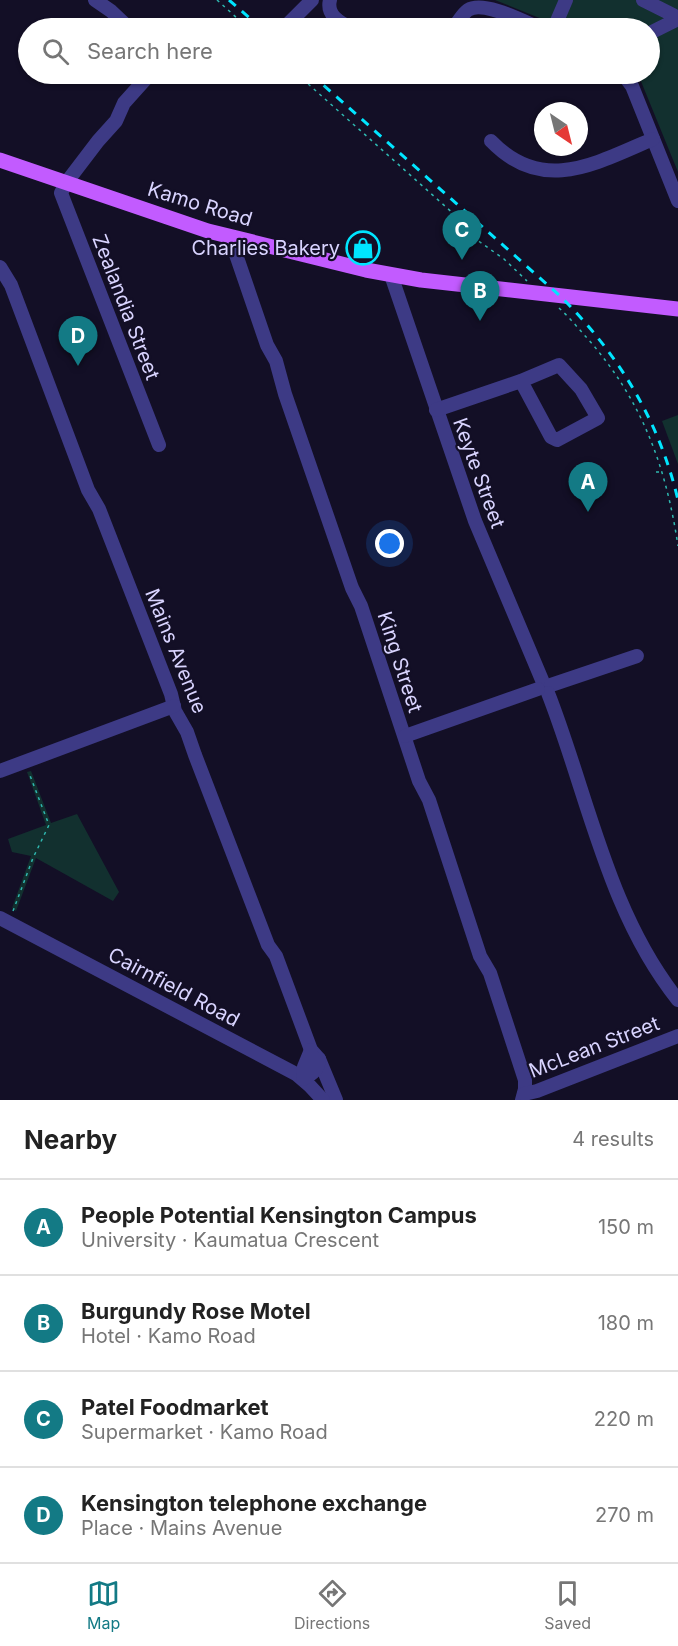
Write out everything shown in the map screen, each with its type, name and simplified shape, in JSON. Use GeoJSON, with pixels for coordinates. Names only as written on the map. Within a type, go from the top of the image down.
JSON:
{"type":"FeatureCollection","features":[{"type":"Feature","properties":{"kind":"main road","name":"Kamo Road"},"geometry":{"type":"LineString","coordinates":[[0,160],[231,237],[391,275],[678,309]]}},
{"type":"Feature","properties":{"kind":"street"},"geometry":{"type":"LineString","coordinates":[[95,0],[118,18]]}},
{"type":"Feature","properties":{"kind":"street"},"geometry":{"type":"LineString","coordinates":[[294,18],[312,0]]}},
{"type":"Feature","properties":{"kind":"street"},"geometry":{"type":"LineString","coordinates":[[330,0],[329,5],[335,18]]}},
{"type":"Feature","properties":{"kind":"street"},"geometry":{"type":"LineString","coordinates":[[558,18],[566,0]]}},
{"type":"Feature","properties":{"kind":"street"},"geometry":{"type":"LineString","coordinates":[[643,0],[673,15],[674,21],[660,28]]}},
{"type":"Feature","properties":{"kind":"street"},"geometry":{"type":"LineString","coordinates":[[461,18],[476,5],[489,6],[516,18]]}},
{"type":"Feature","properties":{"kind":"street"},"geometry":{"type":"LineString","coordinates":[[66,183],[116,121],[124,104],[141,84]]}},
{"type":"Feature","properties":{"kind":"street"},"geometry":{"type":"LineString","coordinates":[[630,84],[677,198]]}},
{"type":"Feature","properties":{"kind":"street"},"geometry":{"type":"LineString","coordinates":[[491,141],[509,157],[520,163],[545,171],[560,172],[588,167],[653,140]]}},
{"type":"Feature","properties":{"kind":"street","name":"Zealandia Street"},"geometry":{"type":"LineString","coordinates":[[66,183],[61,190],[61,195],[159,445]]}},
{"type":"Feature","properties":{"kind":"street","name":"King Street"},"geometry":{"type":"LineString","coordinates":[[231,237],[267,345],[276,361],[351,588],[361,606],[419,781],[429,800],[480,956],[491,976],[495,995],[524,1076],[523,1097]]}},
{"type":"Feature","properties":{"kind":"street","name":"Mains Avenue"},"geometry":{"type":"LineString","coordinates":[[0,267],[11,285],[88,490],[99,508],[268,945],[277,959],[284,981],[336,1100]]}},
{"type":"Feature","properties":{"kind":"street","name":"Keyte Street"},"geometry":{"type":"LineString","coordinates":[[391,275],[475,521],[545,687],[622,907],[642,947],[678,1000]]}},
{"type":"Feature","properties":{"kind":"street"},"geometry":{"type":"LineString","coordinates":[[436,410],[521,381],[559,365],[581,389],[598,418],[557,440],[551,437],[521,381]]}},
{"type":"Feature","properties":{"kind":"street"},"geometry":{"type":"LineString","coordinates":[[405,736],[637,656]]}},
{"type":"Feature","properties":{"kind":"street"},"geometry":{"type":"LineString","coordinates":[[0,771],[174,706]]}},
{"type":"Feature","properties":{"kind":"street","name":"Cairnfield Road"},"geometry":{"type":"LineString","coordinates":[[4,920],[303,1079],[323,1100]]}},
{"type":"Feature","properties":{"kind":"street","name":"McLean Street"},"geometry":{"type":"LineString","coordinates":[[523,1097],[678,1036]]}},
{"type":"Feature","properties":{"kind":"street"},"geometry":{"type":"LineString","coordinates":[[303,1079],[304,1068],[315,1054]]}},
{"type":"Feature","properties":{"kind":"path"},"geometry":{"type":"LineString","coordinates":[[217,0],[237,18]]}},
{"type":"Feature","properties":{"kind":"path"},"geometry":{"type":"LineString","coordinates":[[308,84],[455,215],[477,240],[527,279],[527,285]]}},
{"type":"Feature","properties":{"kind":"path"},"geometry":{"type":"LineString","coordinates":[[557,306],[609,364],[647,428],[663,472],[674,517],[678,546]]}},
{"type":"Feature","properties":{"kind":"path"},"geometry":{"type":"LineString","coordinates":[[656,472],[663,472]]}},
{"type":"Feature","properties":{"kind":"path"},"geometry":{"type":"LineString","coordinates":[[4,920],[49,825],[25,761]]}},
{"type":"Feature","properties":{"kind":"green space"},"geometry":{"type":"Polygon","coordinates":[[[495,0],[678,0],[678,172],[642,84],[660,84],[660,18],[539,18],[495,0]]]}},
{"type":"Feature","properties":{"kind":"green space"},"geometry":{"type":"Polygon","coordinates":[[[678,415],[678,464],[662,421],[678,415]]]}},
{"type":"Feature","properties":{"kind":"green space"},"geometry":{"type":"Polygon","coordinates":[[[31,771],[51,823],[77,814],[119,892],[113,901],[36,858],[16,911],[12,908],[31,856],[12,852],[8,839],[46,825],[27,772],[31,771]]]}},
{"type":"Feature","properties":{"kind":"railway"},"geometry":{"type":"LineString","coordinates":[[229,0],[250,18]]}},
{"type":"Feature","properties":{"kind":"railway"},"geometry":{"type":"LineString","coordinates":[[322,84],[559,295],[600,340],[618,364],[648,415],[660,442],[678,500]]}},
{"type":"Feature","properties":{"kind":"place","name":"Charlies Bakery"},"geometry":{"type":"Point","coordinates":[363,248]}},
{"type":"Feature","properties":{"kind":"place","name":"Patel Foodmarket"},"geometry":{"type":"Point","coordinates":[462,260]}},
{"type":"Feature","properties":{"kind":"place","name":"Burgundy Rose Motel"},"geometry":{"type":"Point","coordinates":[480,321]}},
{"type":"Feature","properties":{"kind":"place","name":"Kensington telephone exchange"},"geometry":{"type":"Point","coordinates":[78,366]}},
{"type":"Feature","properties":{"kind":"place","name":"People Potential Kensington Campus"},"geometry":{"type":"Point","coordinates":[588,512]}}]}
